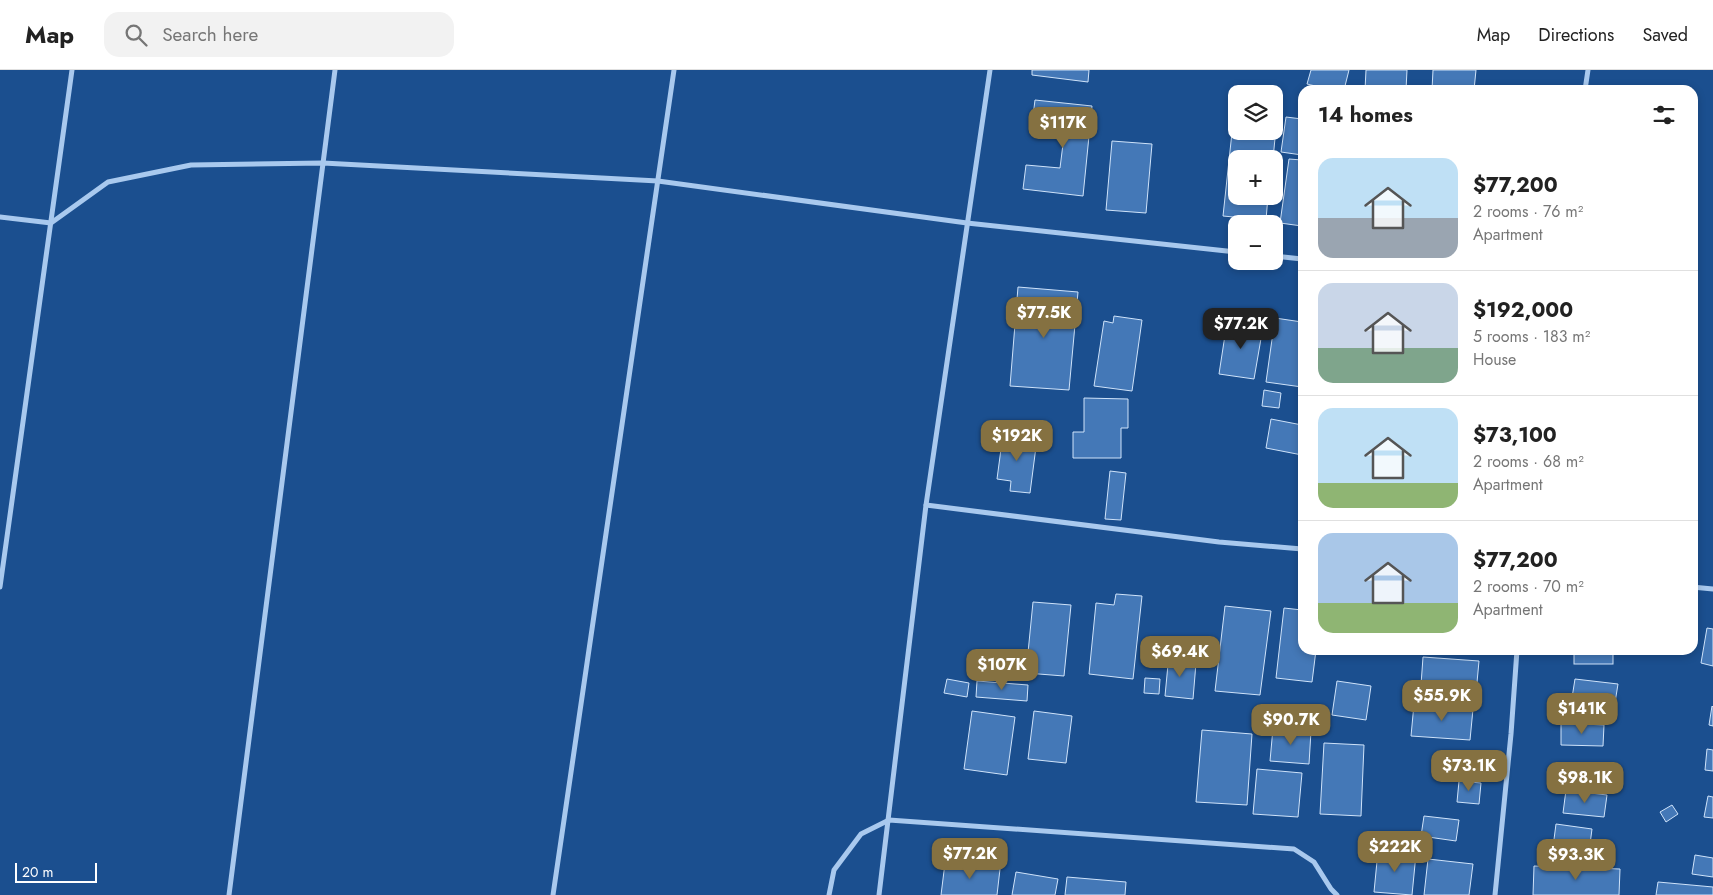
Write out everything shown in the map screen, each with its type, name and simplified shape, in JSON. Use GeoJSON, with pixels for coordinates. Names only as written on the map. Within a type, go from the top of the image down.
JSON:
{"type":"FeatureCollection","features":[{"type":"Feature","properties":{"kind":"street"},"geometry":{"type":"LineString","coordinates":[[0,587],[72,70]]}},
{"type":"Feature","properties":{"kind":"street"},"geometry":{"type":"LineString","coordinates":[[229,895],[335,70]]}},
{"type":"Feature","properties":{"kind":"street"},"geometry":{"type":"LineString","coordinates":[[553,895],[674,70]]}},
{"type":"Feature","properties":{"kind":"street"},"geometry":{"type":"LineString","coordinates":[[879,895],[926,505],[990,70]]}},
{"type":"Feature","properties":{"kind":"street"},"geometry":{"type":"LineString","coordinates":[[1586,85],[1588,70]]}},
{"type":"Feature","properties":{"kind":"street"},"geometry":{"type":"LineString","coordinates":[[0,217],[51,223],[108,182],[191,165],[323,164],[658,180],[967,223],[1228,251]]}},
{"type":"Feature","properties":{"kind":"street"},"geometry":{"type":"LineString","coordinates":[[1283,257],[1298,259]]}},
{"type":"Feature","properties":{"kind":"street"},"geometry":{"type":"LineString","coordinates":[[926,505],[1219,542],[1298,549]]}},
{"type":"Feature","properties":{"kind":"street"},"geometry":{"type":"LineString","coordinates":[[1698,588],[1713,589]]}},
{"type":"Feature","properties":{"kind":"street"},"geometry":{"type":"LineString","coordinates":[[1495,895],[1517,655]]}},
{"type":"Feature","properties":{"kind":"street"},"geometry":{"type":"LineString","coordinates":[[830,895],[834,870],[861,834],[889,820],[1294,850],[1314,862],[1330,890],[1337,895]]}},
{"type":"Feature","properties":{"kind":"building"},"geometry":{"type":"Polygon","coordinates":[[[1032,70],[1089,70],[1088,82],[1032,75],[1032,70]]]}},
{"type":"Feature","properties":{"kind":"building"},"geometry":{"type":"Polygon","coordinates":[[[1311,70],[1349,70],[1345,85],[1307,84],[1311,70]]]}},
{"type":"Feature","properties":{"kind":"building"},"geometry":{"type":"Polygon","coordinates":[[[1366,70],[1407,70],[1406,85],[1365,85],[1366,70]]]}},
{"type":"Feature","properties":{"kind":"building"},"geometry":{"type":"Polygon","coordinates":[[[1433,70],[1476,70],[1474,85],[1432,85],[1433,70]]]}},
{"type":"Feature","properties":{"kind":"building"},"geometry":{"type":"Polygon","coordinates":[[[1035,100],[1092,106],[1083,196],[1023,189],[1026,165],[1060,168],[1065,128],[1032,124],[1035,100]]]}},
{"type":"Feature","properties":{"kind":"building"},"geometry":{"type":"Polygon","coordinates":[[[1286,117],[1298,118],[1298,154],[1283,152],[1281,150],[1286,117]]]}},
{"type":"Feature","properties":{"kind":"building"},"geometry":{"type":"Polygon","coordinates":[[[1231,140],[1275,140],[1274,150],[1230,150],[1231,140]]]}},
{"type":"Feature","properties":{"kind":"building"},"geometry":{"type":"Polygon","coordinates":[[[1112,141],[1152,144],[1146,213],[1106,210],[1112,141]]]}},
{"type":"Feature","properties":{"kind":"building"},"geometry":{"type":"Polygon","coordinates":[[[1289,159],[1298,160],[1298,225],[1283,223],[1283,215],[1281,215],[1289,159]]]}},
{"type":"Feature","properties":{"kind":"building"},"geometry":{"type":"Polygon","coordinates":[[[1228,170],[1228,205],[1267,205],[1266,215],[1223,216],[1228,170]]]}},
{"type":"Feature","properties":{"kind":"building"},"geometry":{"type":"Polygon","coordinates":[[[1018,287],[1078,292],[1069,390],[1010,386],[1018,287]]]}},
{"type":"Feature","properties":{"kind":"building"},"geometry":{"type":"Polygon","coordinates":[[[1114,316],[1142,320],[1132,391],[1094,386],[1104,321],[1113,323],[1114,316]]]}},
{"type":"Feature","properties":{"kind":"building"},"geometry":{"type":"Polygon","coordinates":[[[1275,318],[1298,321],[1298,386],[1266,382],[1275,318]]]}},
{"type":"Feature","properties":{"kind":"building"},"geometry":{"type":"Polygon","coordinates":[[[1227,322],[1263,327],[1254,379],[1219,374],[1227,322]]]}},
{"type":"Feature","properties":{"kind":"building"},"geometry":{"type":"Polygon","coordinates":[[[1264,390],[1281,393],[1279,408],[1262,406],[1264,390]]]}},
{"type":"Feature","properties":{"kind":"building"},"geometry":{"type":"Polygon","coordinates":[[[1084,398],[1128,399],[1128,428],[1121,428],[1121,458],[1073,458],[1073,432],[1084,432],[1084,398]]]}},
{"type":"Feature","properties":{"kind":"building"},"geometry":{"type":"Polygon","coordinates":[[[1271,419],[1298,424],[1298,454],[1266,448],[1271,419]]]}},
{"type":"Feature","properties":{"kind":"building"},"geometry":{"type":"Polygon","coordinates":[[[1003,434],[1037,439],[1030,493],[1010,491],[1011,481],[997,479],[1003,434]]]}},
{"type":"Feature","properties":{"kind":"building"},"geometry":{"type":"Polygon","coordinates":[[[1110,471],[1126,473],[1121,520],[1105,519],[1110,471]]]}},
{"type":"Feature","properties":{"kind":"building"},"geometry":{"type":"Polygon","coordinates":[[[1116,594],[1142,596],[1133,679],[1089,674],[1096,603],[1114,605],[1116,594]]]}},
{"type":"Feature","properties":{"kind":"building"},"geometry":{"type":"Polygon","coordinates":[[[1033,602],[1071,605],[1064,676],[1026,673],[1033,602]]]}},
{"type":"Feature","properties":{"kind":"building"},"geometry":{"type":"Polygon","coordinates":[[[1225,606],[1271,611],[1260,695],[1215,691],[1225,606]]]}},
{"type":"Feature","properties":{"kind":"building"},"geometry":{"type":"Polygon","coordinates":[[[1284,608],[1298,610],[1298,655],[1315,655],[1312,682],[1276,678],[1284,608]]]}},
{"type":"Feature","properties":{"kind":"building"},"geometry":{"type":"Polygon","coordinates":[[[1707,628],[1713,629],[1713,666],[1701,663],[1707,628]]]}},
{"type":"Feature","properties":{"kind":"building"},"geometry":{"type":"Polygon","coordinates":[[[1169,654],[1184,655],[1184,662],[1196,663],[1193,699],[1165,696],[1169,654]]]}},
{"type":"Feature","properties":{"kind":"building"},"geometry":{"type":"Polygon","coordinates":[[[1574,655],[1613,655],[1613,664],[1574,664],[1574,655]]]}},
{"type":"Feature","properties":{"kind":"building"},"geometry":{"type":"Polygon","coordinates":[[[1423,657],[1479,661],[1475,704],[1420,699],[1423,657]]]}},
{"type":"Feature","properties":{"kind":"building"},"geometry":{"type":"Polygon","coordinates":[[[1145,678],[1160,679],[1159,694],[1144,693],[1145,678]]]}},
{"type":"Feature","properties":{"kind":"building"},"geometry":{"type":"Polygon","coordinates":[[[947,679],[969,683],[967,697],[944,693],[947,679]]]}},
{"type":"Feature","properties":{"kind":"building"},"geometry":{"type":"Polygon","coordinates":[[[1575,679],[1618,684],[1614,709],[1571,704],[1575,679]]]}},
{"type":"Feature","properties":{"kind":"building"},"geometry":{"type":"Polygon","coordinates":[[[977,681],[1028,685],[1027,701],[976,697],[977,681]]]}},
{"type":"Feature","properties":{"kind":"building"},"geometry":{"type":"Polygon","coordinates":[[[1337,681],[1371,686],[1366,720],[1332,715],[1337,681]]]}},
{"type":"Feature","properties":{"kind":"building"},"geometry":{"type":"Polygon","coordinates":[[[1414,704],[1473,709],[1470,740],[1411,736],[1414,704]]]}},
{"type":"Feature","properties":{"kind":"building"},"geometry":{"type":"Polygon","coordinates":[[[1713,707],[1713,726],[1709,725],[1713,707]]]}},
{"type":"Feature","properties":{"kind":"building"},"geometry":{"type":"Polygon","coordinates":[[[972,711],[1015,717],[1007,775],[964,769],[972,711]]]}},
{"type":"Feature","properties":{"kind":"building"},"geometry":{"type":"Polygon","coordinates":[[[1034,711],[1072,716],[1066,763],[1028,759],[1034,711]]]}},
{"type":"Feature","properties":{"kind":"building"},"geometry":{"type":"Polygon","coordinates":[[[1561,723],[1604,725],[1603,746],[1561,745],[1561,723]]]}},
{"type":"Feature","properties":{"kind":"building"},"geometry":{"type":"Polygon","coordinates":[[[1273,728],[1311,731],[1309,764],[1270,761],[1273,728]]]}},
{"type":"Feature","properties":{"kind":"building"},"geometry":{"type":"Polygon","coordinates":[[[1202,730],[1252,734],[1247,805],[1196,802],[1202,730]]]}},
{"type":"Feature","properties":{"kind":"building"},"geometry":{"type":"Polygon","coordinates":[[[1324,743],[1364,745],[1361,816],[1320,814],[1324,743]]]}},
{"type":"Feature","properties":{"kind":"building"},"geometry":{"type":"Polygon","coordinates":[[[1707,749],[1713,750],[1713,771],[1705,770],[1707,749]]]}},
{"type":"Feature","properties":{"kind":"building"},"geometry":{"type":"Polygon","coordinates":[[[1257,769],[1302,773],[1298,817],[1253,814],[1257,769]]]}},
{"type":"Feature","properties":{"kind":"building"},"geometry":{"type":"Polygon","coordinates":[[[1459,781],[1481,783],[1479,804],[1457,802],[1459,781]]]}},
{"type":"Feature","properties":{"kind":"building"},"geometry":{"type":"Polygon","coordinates":[[[1566,790],[1607,795],[1604,817],[1563,813],[1566,790]]]}},
{"type":"Feature","properties":{"kind":"building"},"geometry":{"type":"Polygon","coordinates":[[[1708,796],[1713,797],[1713,818],[1704,817],[1708,796]]]}},
{"type":"Feature","properties":{"kind":"building"},"geometry":{"type":"Polygon","coordinates":[[[1672,805],[1678,814],[1666,822],[1660,812],[1672,805]]]}},
{"type":"Feature","properties":{"kind":"building"},"geometry":{"type":"Polygon","coordinates":[[[1424,816],[1459,820],[1456,841],[1421,836],[1424,816]]]}},
{"type":"Feature","properties":{"kind":"building"},"geometry":{"type":"Polygon","coordinates":[[[1556,824],[1592,829],[1589,852],[1553,847],[1556,824]]]}},
{"type":"Feature","properties":{"kind":"building"},"geometry":{"type":"Polygon","coordinates":[[[1378,851],[1416,854],[1412,895],[1374,892],[1378,851]]]}},
{"type":"Feature","properties":{"kind":"building"},"geometry":{"type":"Polygon","coordinates":[[[1695,855],[1713,858],[1713,877],[1692,874],[1695,855]]]}},
{"type":"Feature","properties":{"kind":"building"},"geometry":{"type":"Polygon","coordinates":[[[1428,859],[1473,864],[1469,895],[1424,895],[1428,859]]]}},
{"type":"Feature","properties":{"kind":"building"},"geometry":{"type":"Polygon","coordinates":[[[945,863],[1000,869],[997,895],[941,895],[945,863]]]}},
{"type":"Feature","properties":{"kind":"building"},"geometry":{"type":"Polygon","coordinates":[[[1534,866],[1620,869],[1619,895],[1533,895],[1534,866]]]}},
{"type":"Feature","properties":{"kind":"building"},"geometry":{"type":"Polygon","coordinates":[[[1016,872],[1058,879],[1055,895],[1012,895],[1016,872]]]}},
{"type":"Feature","properties":{"kind":"building"},"geometry":{"type":"Polygon","coordinates":[[[1067,877],[1126,882],[1125,895],[1065,895],[1067,877]]]}},
{"type":"Feature","properties":{"kind":"building"},"geometry":{"type":"Polygon","coordinates":[[[1658,882],[1713,887],[1713,895],[1656,895],[1658,882]]]}}]}
